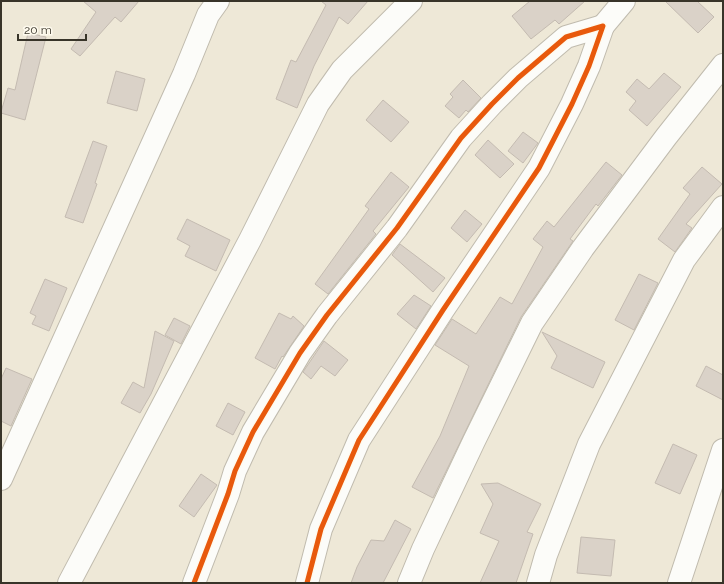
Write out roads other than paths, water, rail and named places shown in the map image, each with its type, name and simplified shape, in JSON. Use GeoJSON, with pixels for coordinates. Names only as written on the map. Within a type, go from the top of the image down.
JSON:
{"type":"FeatureCollection","features":[{"type":"Feature","properties":{"kind":"street"},"geometry":{"type":"LineString","coordinates":[[1,479],[180,81],[208,15],[218,1]]}},
{"type":"Feature","properties":{"kind":"street"},"geometry":{"type":"LineString","coordinates":[[69,583],[250,240],[318,104],[342,70],[411,1]]}},
{"type":"Feature","properties":{"kind":"street"},"geometry":{"type":"LineString","coordinates":[[307,583],[321,529],[359,440],[443,310],[539,168],[572,104],[589,66],[603,26],[624,1]]}},
{"type":"Feature","properties":{"kind":"street"},"geometry":{"type":"LineString","coordinates":[[194,583],[228,494],[234,471],[253,432],[300,353],[327,314],[398,228],[461,138],[492,104],[518,78],[566,37],[603,26]]}},
{"type":"Feature","properties":{"kind":"street"},"geometry":{"type":"LineString","coordinates":[[409,583],[423,549],[474,441],[532,324],[583,248],[666,137],[723,65]]}},
{"type":"Feature","properties":{"kind":"street"},"geometry":{"type":"LineString","coordinates":[[538,583],[546,555],[589,444],[684,260],[723,207]]}},
{"type":"Feature","properties":{"kind":"street"},"geometry":{"type":"LineString","coordinates":[[679,583],[723,450]]}}]}
